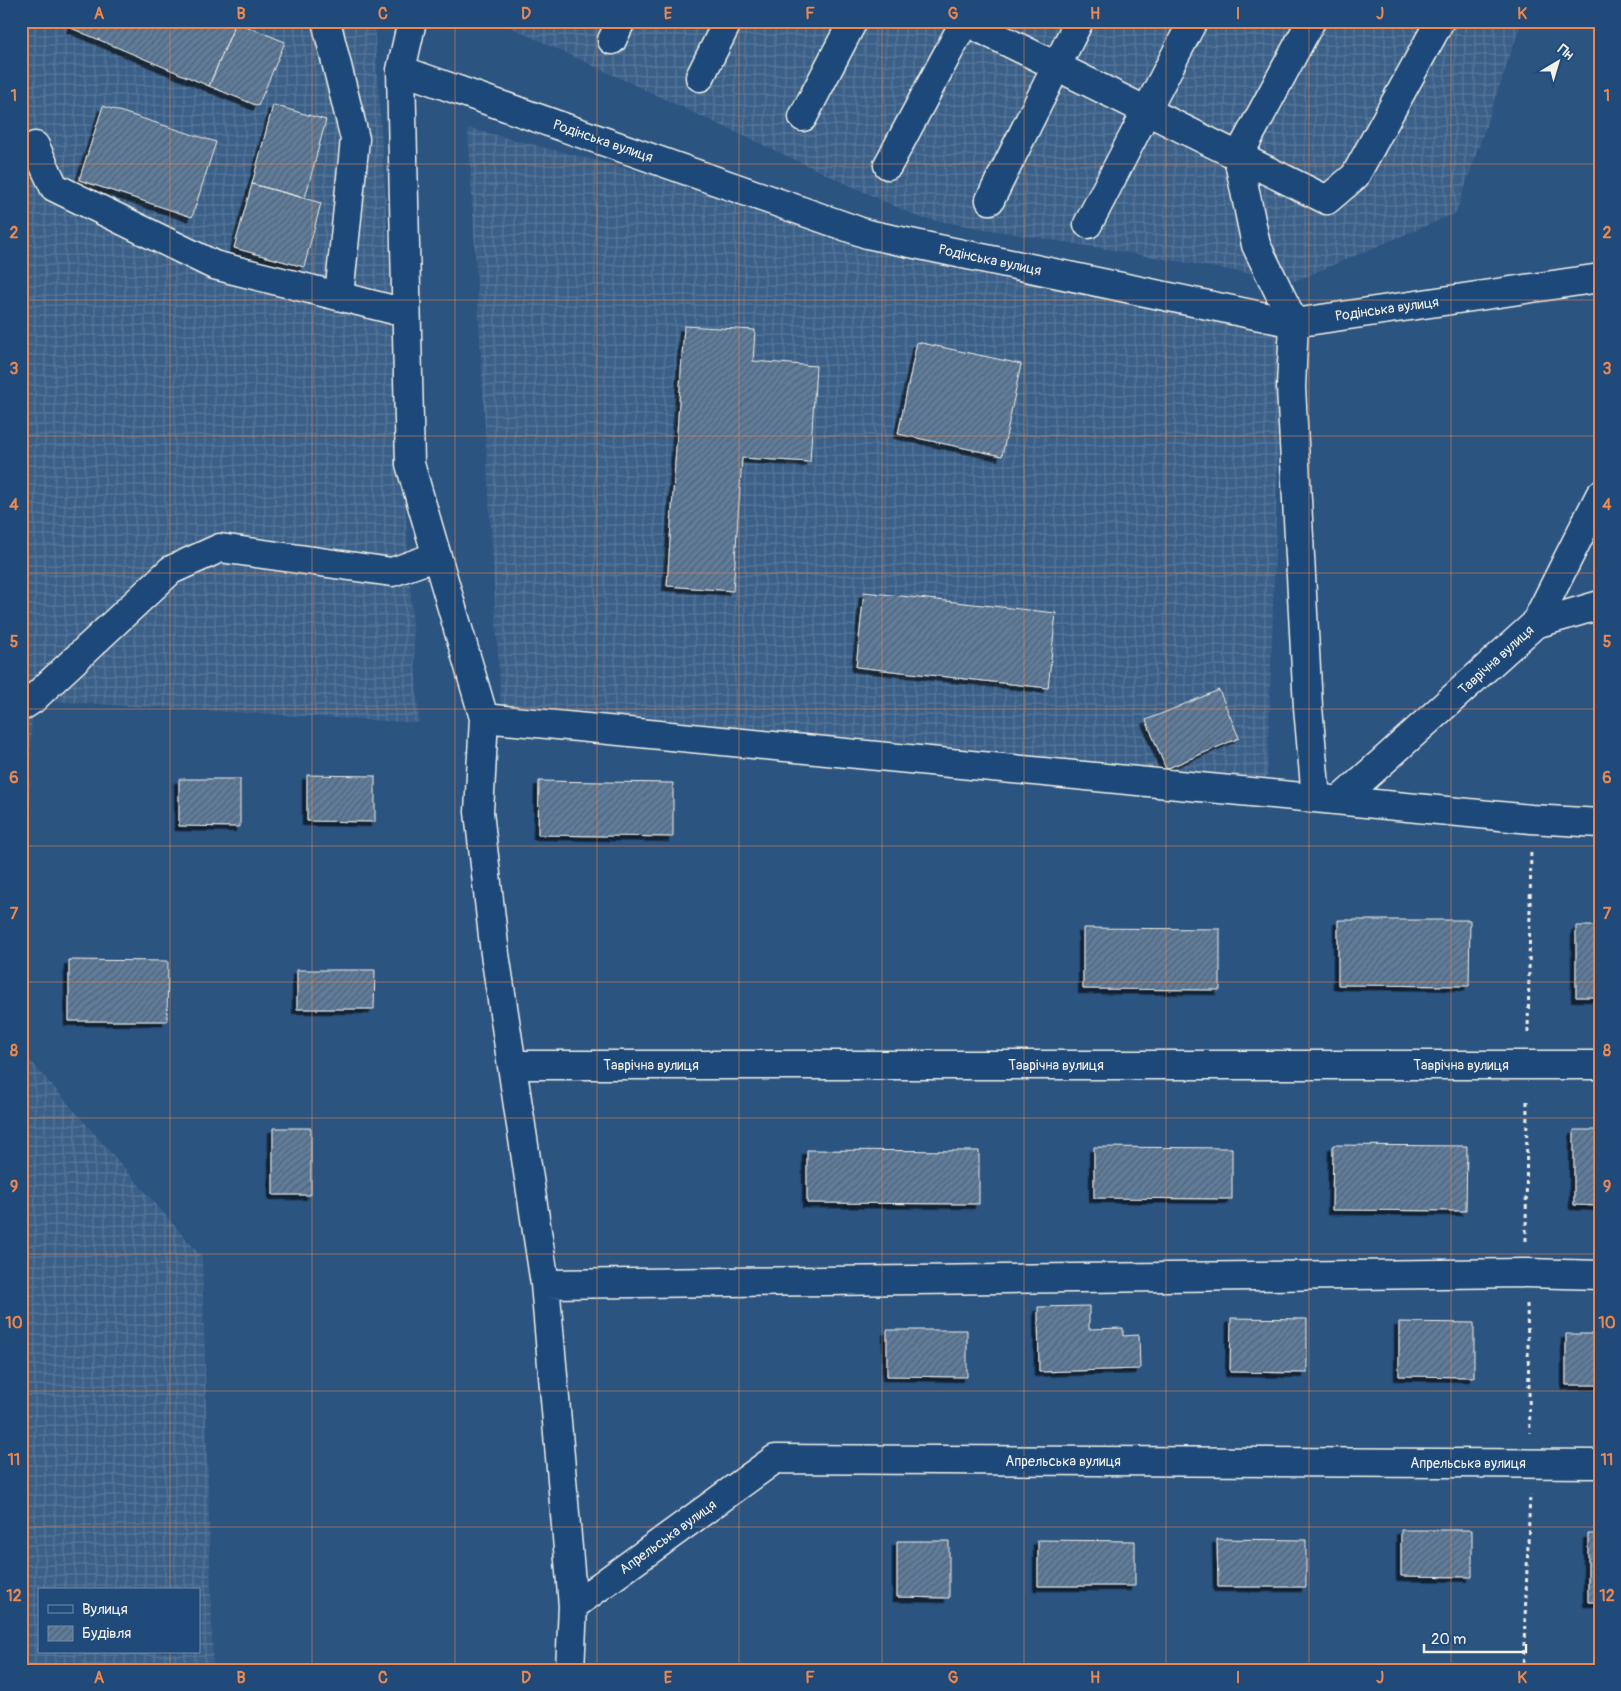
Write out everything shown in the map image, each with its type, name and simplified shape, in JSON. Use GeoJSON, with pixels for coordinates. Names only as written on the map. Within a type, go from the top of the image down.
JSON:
{"type":"FeatureCollection","features":[{"type":"Feature","properties":{"kind":"street"},"geometry":{"type":"LineString","coordinates":[[326,21],[355,139],[340,296]]}},
{"type":"Feature","properties":{"kind":"street"},"geometry":{"type":"LineString","coordinates":[[412,21],[401,70],[410,464],[484,718],[479,812],[495,954],[545,1284],[573,1606],[570,1670]]}},
{"type":"Feature","properties":{"kind":"street"},"geometry":{"type":"LineString","coordinates":[[700,77],[728,21]]}},
{"type":"Feature","properties":{"kind":"street"},"geometry":{"type":"LineString","coordinates":[[803,117],[853,21]]}},
{"type":"Feature","properties":{"kind":"street"},"geometry":{"type":"LineString","coordinates":[[888,165],[965,21],[1327,200],[1355,176],[1440,21]]}},
{"type":"Feature","properties":{"kind":"street"},"geometry":{"type":"LineString","coordinates":[[990,200],[1079,21]]}},
{"type":"Feature","properties":{"kind":"street"},"geometry":{"type":"LineString","coordinates":[[1088,224],[1193,21]]}},
{"type":"Feature","properties":{"kind":"street"},"geometry":{"type":"LineString","coordinates":[[1311,21],[1238,157],[1256,245],[1294,323],[1291,386],[1308,707],[1328,799]]}},
{"type":"Feature","properties":{"kind":"street","name":"Родінська вулиця"},"geometry":{"type":"LineString","coordinates":[[401,70],[866,234],[1294,323],[1600,278]]}},
{"type":"Feature","properties":{"kind":"street"},"geometry":{"type":"LineString","coordinates":[[35,146],[54,187],[214,264],[406,313]]}},
{"type":"Feature","properties":{"kind":"street"},"geometry":{"type":"LineString","coordinates":[[1535,624],[1600,495]]}},
{"type":"Feature","properties":{"kind":"street"},"geometry":{"type":"LineString","coordinates":[[21,708],[32,700],[171,570],[220,548],[392,572],[437,556]]}},
{"type":"Feature","properties":{"kind":"street","name":"Таврічна вулиця"},"geometry":{"type":"LineString","coordinates":[[1328,799],[1535,624],[1600,605]]}},
{"type":"Feature","properties":{"kind":"street"},"geometry":{"type":"LineString","coordinates":[[484,718],[1532,819],[1600,823]]}},
{"type":"Feature","properties":{"kind":"street","name":"Таврічна вулиця"},"geometry":{"type":"LineString","coordinates":[[512,1065],[1600,1065]]}},
{"type":"Feature","properties":{"kind":"street"},"geometry":{"type":"LineString","coordinates":[[545,1284],[1526,1273],[1600,1275]]}},
{"type":"Feature","properties":{"kind":"street","name":"Апрельська вулиця"},"geometry":{"type":"LineString","coordinates":[[573,1606],[775,1459],[1600,1464]]}},
{"type":"Feature","properties":{"kind":"shaded area"},"geometry":{"type":"Polygon","coordinates":[[[21,21],[374,21],[419,723],[32,700],[23,1052],[202,1257],[213,1670],[21,1670],[21,21]]]}},
{"type":"Feature","properties":{"kind":"shaded area"},"geometry":{"type":"Polygon","coordinates":[[[497,21],[1522,21],[1456,213],[1295,281],[920,218],[497,21]]]}},
{"type":"Feature","properties":{"kind":"shaded area"},"geometry":{"type":"Polygon","coordinates":[[[468,128],[1282,335],[1267,787],[501,708],[468,128]]]}},
{"type":"Feature","properties":{"kind":"building"},"geometry":{"type":"Polygon","coordinates":[[[74,21],[236,22],[209,86],[71,28],[74,21]]]}},
{"type":"Feature","properties":{"kind":"building"},"geometry":{"type":"Polygon","coordinates":[[[236,22],[285,42],[258,106],[209,86],[236,22]]]}},
{"type":"Feature","properties":{"kind":"building"},"geometry":{"type":"Polygon","coordinates":[[[273,105],[326,120],[305,198],[252,184],[273,105]]]}},
{"type":"Feature","properties":{"kind":"building"},"geometry":{"type":"Polygon","coordinates":[[[103,106],[216,142],[192,217],[79,180],[103,106]]]}},
{"type":"Feature","properties":{"kind":"building"},"geometry":{"type":"Polygon","coordinates":[[[252,184],[321,203],[304,267],[234,248],[252,184]]]}},
{"type":"Feature","properties":{"kind":"building"},"geometry":{"type":"Polygon","coordinates":[[[684,326],[755,330],[753,361],[816,366],[810,462],[742,458],[733,591],[667,586],[684,326]]]}},
{"type":"Feature","properties":{"kind":"building"},"geometry":{"type":"Polygon","coordinates":[[[917,342],[1021,364],[1002,456],[898,434],[917,342]]]}},
{"type":"Feature","properties":{"kind":"building"},"geometry":{"type":"Polygon","coordinates":[[[864,592],[1056,613],[1048,688],[856,667],[864,592]]]}},
{"type":"Feature","properties":{"kind":"building"},"geometry":{"type":"Polygon","coordinates":[[[1219,690],[1239,738],[1166,769],[1146,720],[1219,690]]]}},
{"type":"Feature","properties":{"kind":"building"},"geometry":{"type":"Polygon","coordinates":[[[307,775],[375,776],[375,822],[307,821],[307,775]]]}},
{"type":"Feature","properties":{"kind":"building"},"geometry":{"type":"Polygon","coordinates":[[[179,779],[240,779],[240,827],[179,826],[179,779]]]}},
{"type":"Feature","properties":{"kind":"building"},"geometry":{"type":"Polygon","coordinates":[[[539,781],[673,783],[673,837],[538,835],[539,781]]]}},
{"type":"Feature","properties":{"kind":"building"},"geometry":{"type":"Polygon","coordinates":[[[1338,920],[1470,920],[1469,986],[1338,985],[1338,920]]]}},
{"type":"Feature","properties":{"kind":"building"},"geometry":{"type":"Polygon","coordinates":[[[1576,926],[1600,926],[1600,997],[1576,997],[1576,926]]]}},
{"type":"Feature","properties":{"kind":"building"},"geometry":{"type":"Polygon","coordinates":[[[1083,928],[1220,929],[1220,990],[1083,989],[1083,928]]]}},
{"type":"Feature","properties":{"kind":"building"},"geometry":{"type":"Polygon","coordinates":[[[69,960],[168,961],[167,1021],[69,1021],[69,960]]]}},
{"type":"Feature","properties":{"kind":"building"},"geometry":{"type":"Polygon","coordinates":[[[297,970],[375,970],[374,1009],[297,1009],[297,970]]]}},
{"type":"Feature","properties":{"kind":"building"},"geometry":{"type":"Polygon","coordinates":[[[273,1128],[311,1128],[311,1195],[273,1195],[273,1128]]]}},
{"type":"Feature","properties":{"kind":"building"},"geometry":{"type":"Polygon","coordinates":[[[1574,1130],[1600,1130],[1600,1206],[1574,1205],[1574,1130]]]}},
{"type":"Feature","properties":{"kind":"building"},"geometry":{"type":"Polygon","coordinates":[[[1333,1145],[1467,1146],[1466,1211],[1332,1210],[1333,1145]]]}},
{"type":"Feature","properties":{"kind":"building"},"geometry":{"type":"Polygon","coordinates":[[[1094,1147],[1232,1148],[1232,1199],[1094,1198],[1094,1147]]]}},
{"type":"Feature","properties":{"kind":"building"},"geometry":{"type":"Polygon","coordinates":[[[807,1150],[979,1151],[979,1204],[807,1203],[807,1150]]]}},
{"type":"Feature","properties":{"kind":"building"},"geometry":{"type":"Polygon","coordinates":[[[1089,1306],[1089,1329],[1123,1328],[1123,1336],[1139,1335],[1140,1369],[1039,1372],[1038,1307],[1089,1306]]]}},
{"type":"Feature","properties":{"kind":"building"},"geometry":{"type":"Polygon","coordinates":[[[1231,1318],[1307,1319],[1307,1373],[1230,1372],[1231,1318]]]}},
{"type":"Feature","properties":{"kind":"building"},"geometry":{"type":"Polygon","coordinates":[[[1399,1322],[1474,1323],[1474,1377],[1399,1376],[1399,1322]]]}},
{"type":"Feature","properties":{"kind":"building"},"geometry":{"type":"Polygon","coordinates":[[[887,1330],[967,1330],[967,1377],[887,1376],[887,1330]]]}},
{"type":"Feature","properties":{"kind":"building"},"geometry":{"type":"Polygon","coordinates":[[[1566,1334],[1600,1334],[1600,1385],[1566,1385],[1566,1334]]]}},
{"type":"Feature","properties":{"kind":"building"},"geometry":{"type":"Polygon","coordinates":[[[1401,1530],[1472,1530],[1472,1577],[1401,1576],[1401,1530]]]}},
{"type":"Feature","properties":{"kind":"building"},"geometry":{"type":"Polygon","coordinates":[[[1588,1534],[1600,1534],[1600,1602],[1588,1602],[1588,1534]]]}},
{"type":"Feature","properties":{"kind":"building"},"geometry":{"type":"Polygon","coordinates":[[[1217,1539],[1306,1540],[1306,1587],[1218,1587],[1217,1539]]]}},
{"type":"Feature","properties":{"kind":"building"},"geometry":{"type":"Polygon","coordinates":[[[1038,1540],[1135,1541],[1135,1586],[1038,1586],[1038,1540]]]}},
{"type":"Feature","properties":{"kind":"building"},"geometry":{"type":"Polygon","coordinates":[[[897,1541],[949,1541],[949,1598],[897,1597],[897,1541]]]}}]}
